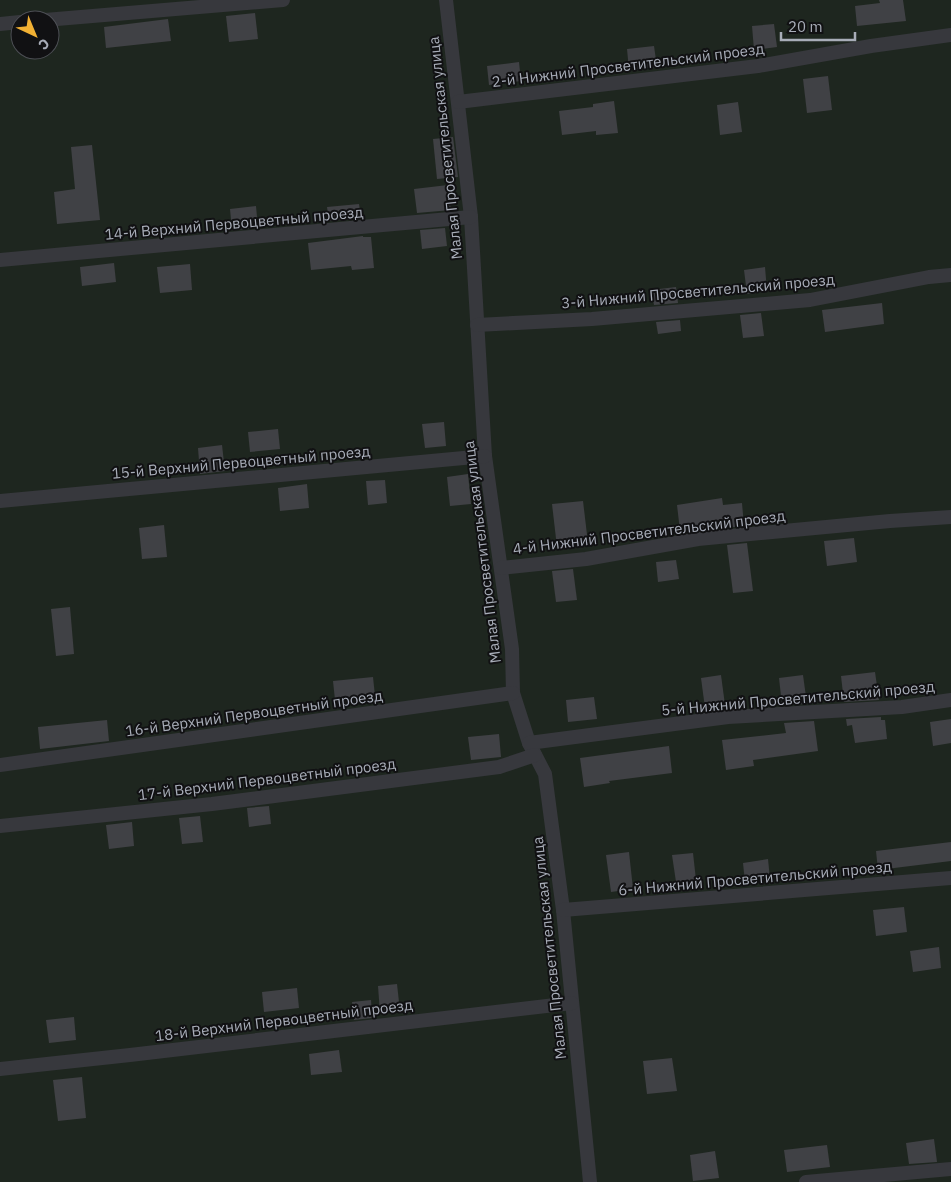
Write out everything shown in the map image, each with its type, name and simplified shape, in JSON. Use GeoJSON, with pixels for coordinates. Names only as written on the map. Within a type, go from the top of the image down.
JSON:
{"type":"FeatureCollection","features":[{"type":"Feature","properties":{"kind":"lane"},"geometry":{"type":"LineString","coordinates":[[60,19],[283,0]]}},
{"type":"Feature","properties":{"kind":"lane","name":"Малая Просветительская улица"},"geometry":{"type":"LineString","coordinates":[[446,0],[470,217],[485,456],[512,649],[513,693],[532,749],[545,774],[562,910],[590,1182]]}},
{"type":"Feature","properties":{"kind":"lane","name":"2-й Нижний Просветительский проезд"},"geometry":{"type":"LineString","coordinates":[[458,102],[758,66],[871,46],[951,35]]}},
{"type":"Feature","properties":{"kind":"lane","name":"14-й Верхний Первоцветный проезд"},"geometry":{"type":"LineString","coordinates":[[0,260],[470,217]]}},
{"type":"Feature","properties":{"kind":"lane","name":"3-й Нижний Просветительский проезд"},"geometry":{"type":"LineString","coordinates":[[477,325],[592,319],[810,300],[951,275]]}},
{"type":"Feature","properties":{"kind":"lane","name":"15-й Верхний Первоцветный проезд"},"geometry":{"type":"LineString","coordinates":[[0,501],[485,456]]}},
{"type":"Feature","properties":{"kind":"lane","name":"4-й Нижний Просветительский проезд"},"geometry":{"type":"LineString","coordinates":[[501,568],[586,559],[698,539],[951,517]]}},
{"type":"Feature","properties":{"kind":"lane","name":"16-й Верхний Первоцветный проезд"},"geometry":{"type":"LineString","coordinates":[[0,765],[513,693]]}},
{"type":"Feature","properties":{"kind":"lane","name":"5-й Нижний Просветительский проезд"},"geometry":{"type":"LineString","coordinates":[[532,749],[728,717],[902,707],[951,700]]}},
{"type":"Feature","properties":{"kind":"lane","name":"17-й Верхний Первоцветный проезд"},"geometry":{"type":"LineString","coordinates":[[0,826],[212,804],[499,767],[532,749]]}},
{"type":"Feature","properties":{"kind":"lane","name":"6-й Нижний Просветительский проезд"},"geometry":{"type":"LineString","coordinates":[[562,910],[951,878]]}},
{"type":"Feature","properties":{"kind":"lane","name":"18-й Верхний Первоцветный проезд"},"geometry":{"type":"LineString","coordinates":[[0,1069],[572,1003]]}},
{"type":"Feature","properties":{"kind":"lane"},"geometry":{"type":"LineString","coordinates":[[806,1182],[951,1169]]}},
{"type":"Feature","properties":{"kind":"shaded area"},"geometry":{"type":"Polygon","coordinates":[[[0,0],[951,0],[951,1182],[0,1182],[0,0]]]}},
{"type":"Feature","properties":{"kind":"building"},"geometry":{"type":"Polygon","coordinates":[[[879,0],[903,0],[906,21],[857,26],[855,6],[880,3],[879,0]]]}},
{"type":"Feature","properties":{"kind":"building"},"geometry":{"type":"Polygon","coordinates":[[[255,13],[258,39],[229,42],[226,16],[255,13]]]}},
{"type":"Feature","properties":{"kind":"building"},"geometry":{"type":"Polygon","coordinates":[[[168,19],[171,41],[106,48],[104,27],[168,19]]]}},
{"type":"Feature","properties":{"kind":"building"},"geometry":{"type":"Polygon","coordinates":[[[774,24],[777,47],[754,50],[752,26],[774,24]]]}},
{"type":"Feature","properties":{"kind":"building"},"geometry":{"type":"Polygon","coordinates":[[[654,46],[657,67],[629,70],[627,49],[654,46]]]}},
{"type":"Feature","properties":{"kind":"building"},"geometry":{"type":"Polygon","coordinates":[[[519,62],[521,81],[489,85],[487,66],[519,62]]]}},
{"type":"Feature","properties":{"kind":"building"},"geometry":{"type":"Polygon","coordinates":[[[828,76],[832,110],[807,113],[803,79],[828,76]]]}},
{"type":"Feature","properties":{"kind":"building"},"geometry":{"type":"Polygon","coordinates":[[[614,101],[618,133],[596,135],[596,131],[562,135],[559,111],[593,107],[593,104],[614,101]]]}},
{"type":"Feature","properties":{"kind":"building"},"geometry":{"type":"Polygon","coordinates":[[[738,102],[742,132],[720,135],[717,105],[738,102]]]}},
{"type":"Feature","properties":{"kind":"building"},"geometry":{"type":"Polygon","coordinates":[[[453,137],[458,177],[437,179],[433,139],[453,137]]]}},
{"type":"Feature","properties":{"kind":"building"},"geometry":{"type":"Polygon","coordinates":[[[92,145],[100,220],[57,224],[54,192],[75,189],[71,147],[92,145]]]}},
{"type":"Feature","properties":{"kind":"building"},"geometry":{"type":"Polygon","coordinates":[[[448,185],[451,210],[417,213],[414,189],[448,185]]]}},
{"type":"Feature","properties":{"kind":"building"},"geometry":{"type":"Polygon","coordinates":[[[359,204],[361,218],[329,221],[327,207],[359,204]]]}},
{"type":"Feature","properties":{"kind":"building"},"geometry":{"type":"Polygon","coordinates":[[[256,206],[258,228],[232,230],[230,209],[256,206]]]}},
{"type":"Feature","properties":{"kind":"building"},"geometry":{"type":"Polygon","coordinates":[[[445,228],[447,246],[422,249],[420,230],[445,228]]]}},
{"type":"Feature","properties":{"kind":"building"},"geometry":{"type":"Polygon","coordinates":[[[363,236],[371,237],[374,268],[352,270],[351,266],[311,270],[308,243],[363,236]]]}},
{"type":"Feature","properties":{"kind":"building"},"geometry":{"type":"Polygon","coordinates":[[[114,263],[116,282],[82,286],[80,267],[114,263]]]}},
{"type":"Feature","properties":{"kind":"building"},"geometry":{"type":"Polygon","coordinates":[[[190,264],[192,290],[160,293],[157,267],[190,264]]]}},
{"type":"Feature","properties":{"kind":"building"},"geometry":{"type":"Polygon","coordinates":[[[765,267],[767,291],[747,294],[744,270],[765,267]]]}},
{"type":"Feature","properties":{"kind":"building"},"geometry":{"type":"Polygon","coordinates":[[[676,287],[678,303],[654,305],[651,290],[676,287]]]}},
{"type":"Feature","properties":{"kind":"building"},"geometry":{"type":"Polygon","coordinates":[[[882,303],[884,324],[825,332],[822,310],[882,303]]]}},
{"type":"Feature","properties":{"kind":"building"},"geometry":{"type":"Polygon","coordinates":[[[761,313],[764,336],[743,338],[740,315],[761,313]]]}},
{"type":"Feature","properties":{"kind":"building"},"geometry":{"type":"Polygon","coordinates":[[[680,320],[681,331],[658,334],[656,322],[680,320]]]}},
{"type":"Feature","properties":{"kind":"building"},"geometry":{"type":"Polygon","coordinates":[[[444,422],[446,446],[425,448],[422,424],[444,422]]]}},
{"type":"Feature","properties":{"kind":"building"},"geometry":{"type":"Polygon","coordinates":[[[278,429],[280,449],[250,452],[248,432],[278,429]]]}},
{"type":"Feature","properties":{"kind":"building"},"geometry":{"type":"Polygon","coordinates":[[[222,445],[225,471],[200,474],[198,448],[222,445]]]}},
{"type":"Feature","properties":{"kind":"building"},"geometry":{"type":"Polygon","coordinates":[[[468,474],[471,504],[450,506],[447,477],[468,474]]]}},
{"type":"Feature","properties":{"kind":"building"},"geometry":{"type":"Polygon","coordinates":[[[385,480],[387,503],[368,505],[366,481],[385,480]]]}},
{"type":"Feature","properties":{"kind":"building"},"geometry":{"type":"Polygon","coordinates":[[[307,484],[309,508],[280,511],[278,488],[307,484]]]}},
{"type":"Feature","properties":{"kind":"building"},"geometry":{"type":"Polygon","coordinates":[[[722,498],[723,505],[742,503],[744,526],[725,528],[725,525],[680,531],[677,505],[722,498]]]}},
{"type":"Feature","properties":{"kind":"building"},"geometry":{"type":"Polygon","coordinates":[[[583,501],[588,543],[557,547],[552,504],[583,501]]]}},
{"type":"Feature","properties":{"kind":"building"},"geometry":{"type":"Polygon","coordinates":[[[164,525],[167,557],[142,559],[139,528],[164,525]]]}},
{"type":"Feature","properties":{"kind":"building"},"geometry":{"type":"Polygon","coordinates":[[[854,538],[857,562],[827,566],[824,541],[854,538]]]}},
{"type":"Feature","properties":{"kind":"building"},"geometry":{"type":"Polygon","coordinates":[[[747,543],[753,591],[733,593],[727,545],[747,543]]]}},
{"type":"Feature","properties":{"kind":"building"},"geometry":{"type":"Polygon","coordinates":[[[676,560],[679,579],[658,582],[656,562],[676,560]]]}},
{"type":"Feature","properties":{"kind":"building"},"geometry":{"type":"Polygon","coordinates":[[[573,569],[577,600],[556,602],[552,571],[573,569]]]}},
{"type":"Feature","properties":{"kind":"building"},"geometry":{"type":"Polygon","coordinates":[[[70,607],[74,654],[56,656],[51,609],[70,607]]]}},
{"type":"Feature","properties":{"kind":"building"},"geometry":{"type":"Polygon","coordinates":[[[875,672],[879,700],[844,702],[841,676],[875,672]]]}},
{"type":"Feature","properties":{"kind":"building"},"geometry":{"type":"Polygon","coordinates":[[[721,675],[725,705],[705,708],[701,678],[721,675]]]}},
{"type":"Feature","properties":{"kind":"building"},"geometry":{"type":"Polygon","coordinates":[[[803,675],[807,704],[782,705],[779,678],[803,675]]]}},
{"type":"Feature","properties":{"kind":"building"},"geometry":{"type":"Polygon","coordinates":[[[373,677],[375,696],[335,700],[333,681],[373,677]]]}},
{"type":"Feature","properties":{"kind":"building"},"geometry":{"type":"Polygon","coordinates":[[[594,697],[597,719],[568,722],[566,700],[594,697]]]}},
{"type":"Feature","properties":{"kind":"building"},"geometry":{"type":"Polygon","coordinates":[[[881,717],[881,720],[885,720],[887,739],[855,743],[852,725],[847,726],[846,719],[881,717]]]}},
{"type":"Feature","properties":{"kind":"building"},"geometry":{"type":"Polygon","coordinates":[[[951,719],[951,743],[933,746],[930,722],[951,719]]]}},
{"type":"Feature","properties":{"kind":"building"},"geometry":{"type":"Polygon","coordinates":[[[107,720],[109,741],[40,749],[38,727],[107,720]]]}},
{"type":"Feature","properties":{"kind":"building"},"geometry":{"type":"Polygon","coordinates":[[[814,721],[818,751],[753,760],[754,766],[726,770],[722,740],[786,733],[784,723],[814,721]]]}},
{"type":"Feature","properties":{"kind":"building"},"geometry":{"type":"Polygon","coordinates":[[[499,734],[501,757],[471,760],[468,737],[499,734]]]}},
{"type":"Feature","properties":{"kind":"building"},"geometry":{"type":"Polygon","coordinates":[[[669,746],[672,773],[609,781],[610,783],[584,787],[580,758],[669,746]]]}},
{"type":"Feature","properties":{"kind":"building"},"geometry":{"type":"Polygon","coordinates":[[[269,806],[271,824],[249,827],[247,808],[269,806]]]}},
{"type":"Feature","properties":{"kind":"building"},"geometry":{"type":"Polygon","coordinates":[[[200,816],[203,842],[182,844],[179,818],[200,816]]]}},
{"type":"Feature","properties":{"kind":"building"},"geometry":{"type":"Polygon","coordinates":[[[132,822],[134,846],[109,849],[106,825],[132,822]]]}},
{"type":"Feature","properties":{"kind":"building"},"geometry":{"type":"Polygon","coordinates":[[[951,842],[951,861],[878,870],[876,851],[951,842]]]}},
{"type":"Feature","properties":{"kind":"building"},"geometry":{"type":"Polygon","coordinates":[[[629,852],[633,889],[611,892],[606,855],[629,852]]]}},
{"type":"Feature","properties":{"kind":"building"},"geometry":{"type":"Polygon","coordinates":[[[693,853],[696,880],[676,882],[672,855],[693,853]]]}},
{"type":"Feature","properties":{"kind":"building"},"geometry":{"type":"Polygon","coordinates":[[[768,859],[770,879],[745,882],[743,863],[768,859]]]}},
{"type":"Feature","properties":{"kind":"building"},"geometry":{"type":"Polygon","coordinates":[[[904,907],[907,932],[876,936],[873,910],[904,907]]]}},
{"type":"Feature","properties":{"kind":"building"},"geometry":{"type":"Polygon","coordinates":[[[939,947],[941,968],[913,972],[910,951],[939,947]]]}},
{"type":"Feature","properties":{"kind":"building"},"geometry":{"type":"Polygon","coordinates":[[[397,984],[400,1011],[380,1013],[378,986],[397,984]]]}},
{"type":"Feature","properties":{"kind":"building"},"geometry":{"type":"Polygon","coordinates":[[[297,988],[299,1008],[264,1012],[262,992],[297,988]]]}},
{"type":"Feature","properties":{"kind":"building"},"geometry":{"type":"Polygon","coordinates":[[[371,1000],[372,1018],[354,1020],[352,1002],[371,1000]]]}},
{"type":"Feature","properties":{"kind":"building"},"geometry":{"type":"Polygon","coordinates":[[[74,1017],[76,1040],[49,1043],[46,1020],[74,1017]]]}},
{"type":"Feature","properties":{"kind":"building"},"geometry":{"type":"Polygon","coordinates":[[[339,1050],[342,1072],[311,1075],[309,1054],[339,1050]]]}},
{"type":"Feature","properties":{"kind":"building"},"geometry":{"type":"Polygon","coordinates":[[[672,1058],[677,1091],[647,1094],[643,1061],[672,1058]]]}},
{"type":"Feature","properties":{"kind":"building"},"geometry":{"type":"Polygon","coordinates":[[[82,1077],[86,1118],[58,1121],[53,1080],[82,1077]]]}},
{"type":"Feature","properties":{"kind":"building"},"geometry":{"type":"Polygon","coordinates":[[[934,1139],[937,1162],[909,1164],[906,1143],[934,1139]]]}},
{"type":"Feature","properties":{"kind":"building"},"geometry":{"type":"Polygon","coordinates":[[[827,1145],[830,1167],[787,1172],[784,1150],[827,1145]]]}},
{"type":"Feature","properties":{"kind":"building"},"geometry":{"type":"Polygon","coordinates":[[[715,1151],[719,1178],[693,1181],[690,1155],[715,1151]]]}}]}
